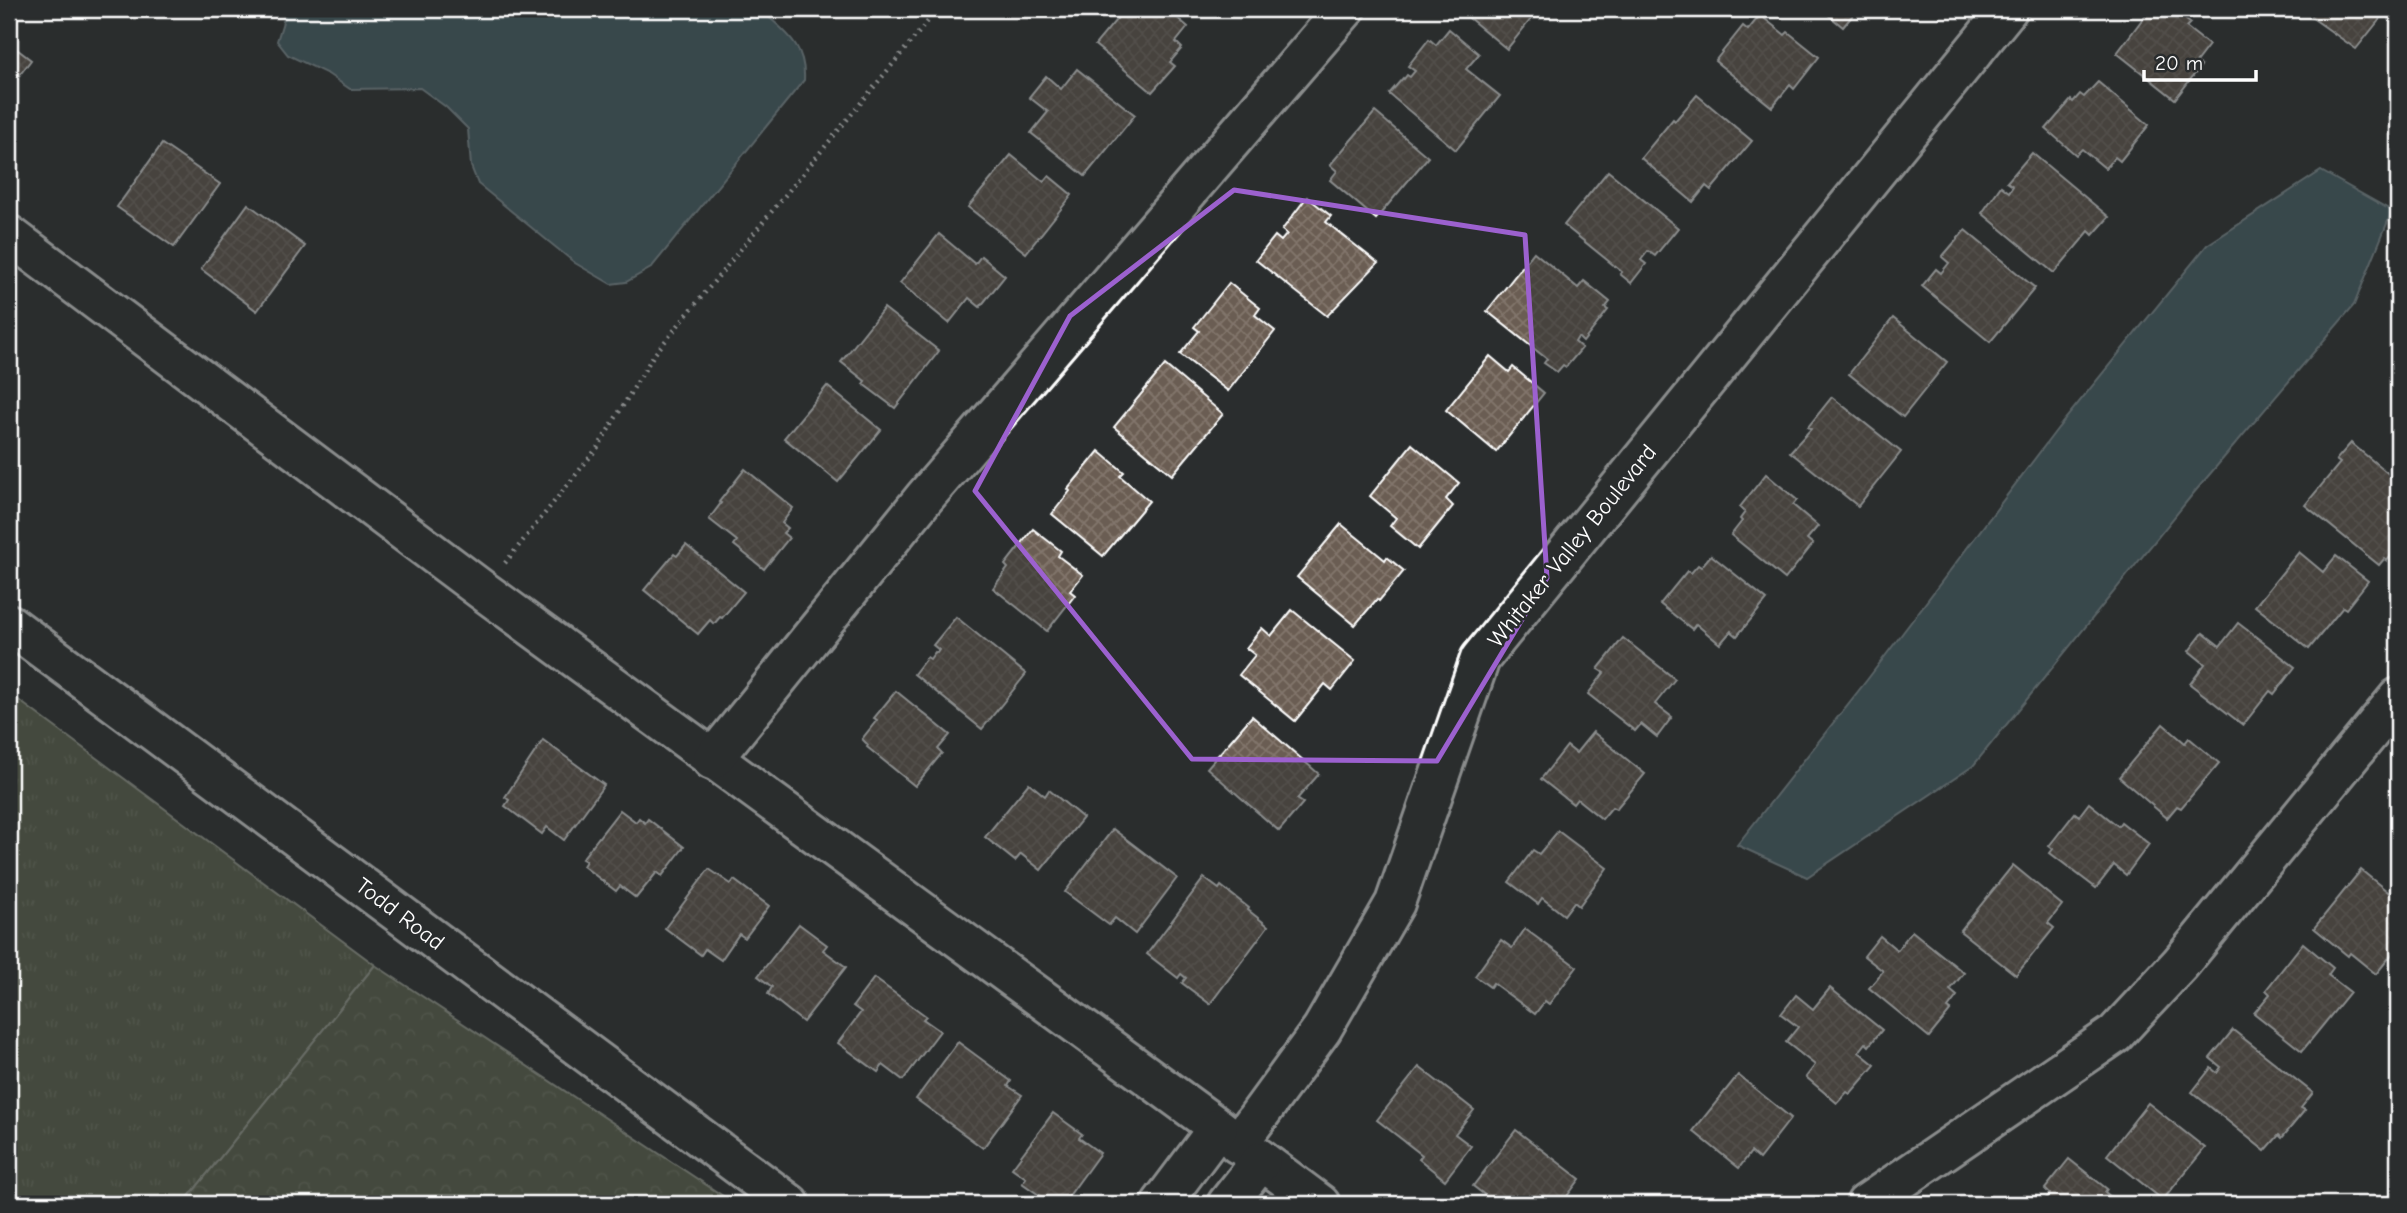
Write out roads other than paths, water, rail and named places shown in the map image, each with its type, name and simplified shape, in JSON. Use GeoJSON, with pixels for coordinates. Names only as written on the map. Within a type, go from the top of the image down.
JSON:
{"type":"FeatureCollection","features":[{"type":"Feature","properties":{"kind":"street"},"geometry":{"type":"LineString","coordinates":[[712,760],[924,498],[1345,9]]}},
{"type":"Feature","properties":{"kind":"street","name":"Whitaker Valley Boulevard"},"geometry":{"type":"LineString","coordinates":[[1161,1204],[1239,1144],[1322,1029],[1395,903],[1480,659],[2008,9]]}},
{"type":"Feature","properties":{"kind":"street"},"geometry":{"type":"LineString","coordinates":[[9,235],[482,590],[1320,1204]]}},
{"type":"Feature","properties":{"kind":"street","name":"Todd Road"},"geometry":{"type":"LineString","coordinates":[[9,624],[790,1204]]}},
{"type":"Feature","properties":{"kind":"street"},"geometry":{"type":"LineString","coordinates":[[1866,1204],[2115,1034],[2180,964],[2398,698]]}},
{"type":"Feature","properties":{"kind":"street","name":"Whitaker Valley Boulevard"},"geometry":{"type":"LineString","coordinates":[[1227,1204],[1239,1144]]}},
{"type":"Feature","properties":{"kind":"water"},"geometry":{"type":"Polygon","coordinates":[[[287,9],[658,9],[686,12],[695,9],[760,9],[797,47],[804,67],[804,80],[651,268],[626,282],[611,284],[575,263],[478,184],[471,166],[468,129],[446,107],[420,88],[350,89],[328,74],[288,55],[277,41],[287,9]]]}},
{"type":"Feature","properties":{"kind":"water"},"geometry":{"type":"Polygon","coordinates":[[[2321,171],[2392,211],[2354,305],[2192,495],[1973,766],[1807,877],[1737,845],[1867,680],[2058,428],[2207,245],[2321,171]]]}}]}
